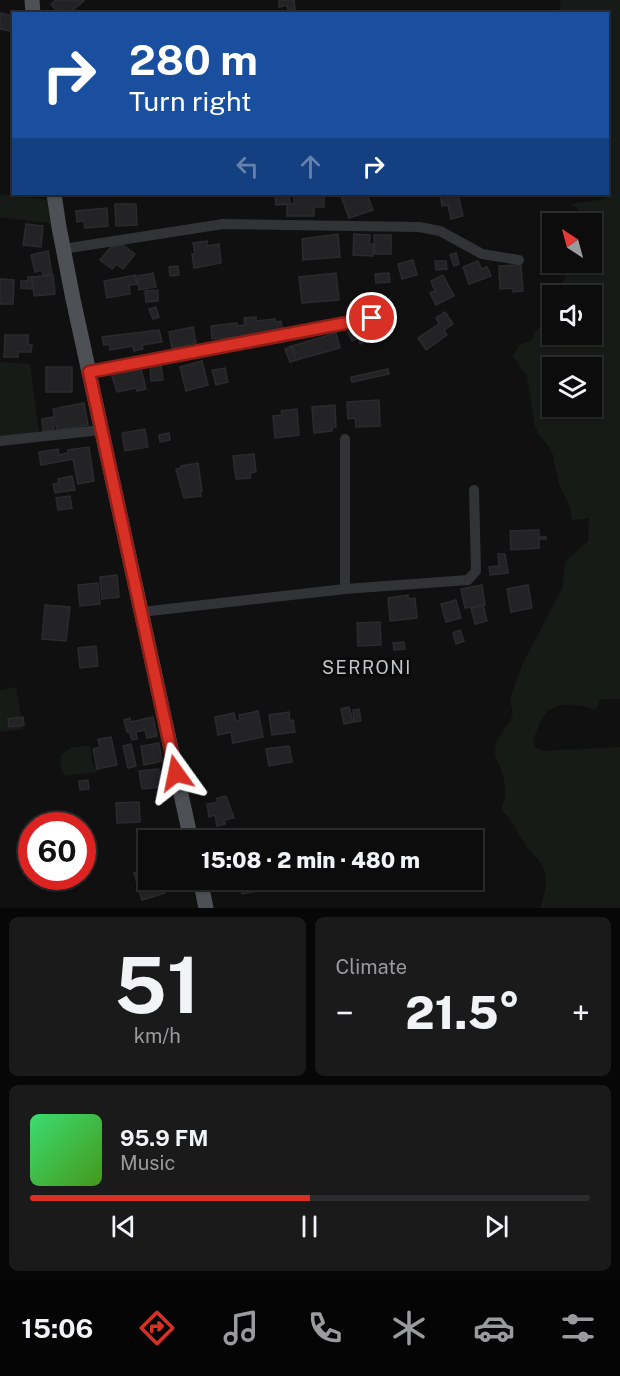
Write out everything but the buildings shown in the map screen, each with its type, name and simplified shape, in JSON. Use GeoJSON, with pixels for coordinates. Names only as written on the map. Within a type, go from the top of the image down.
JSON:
{"type":"FeatureCollection","features":[{"type":"Feature","properties":{"kind":"main road"},"geometry":{"type":"LineString","coordinates":[[54,195],[63,249],[101,430],[189,830]]}},
{"type":"Feature","properties":{"kind":"main road"},"geometry":{"type":"LineString","coordinates":[[202,890],[206,908]]}},
{"type":"Feature","properties":{"kind":"street"},"geometry":{"type":"LineString","coordinates":[[63,249],[223,224],[419,227],[440,231],[482,254],[519,260]]}},
{"type":"Feature","properties":{"kind":"street"},"geometry":{"type":"LineString","coordinates":[[89,372],[372,318]]}},
{"type":"Feature","properties":{"kind":"street"},"geometry":{"type":"LineString","coordinates":[[0,441],[101,430]]}},
{"type":"Feature","properties":{"kind":"street"},"geometry":{"type":"LineString","coordinates":[[345,439],[345,589]]}},
{"type":"Feature","properties":{"kind":"street"},"geometry":{"type":"LineString","coordinates":[[141,612],[345,589],[468,580],[476,571],[474,490]]}},
{"type":"Feature","properties":{"kind":"shaded area"},"geometry":{"type":"Polygon","coordinates":[[[561,0],[620,0],[620,699],[601,699],[595,710],[572,704],[553,708],[543,717],[533,741],[536,748],[543,751],[620,747],[620,908],[540,908],[545,891],[545,873],[540,862],[501,809],[505,798],[505,786],[495,755],[496,742],[511,719],[513,712],[510,702],[523,663],[562,589],[565,562],[588,541],[589,518],[572,520],[570,507],[559,484],[552,451],[535,426],[527,376],[513,356],[519,345],[532,340],[535,332],[542,325],[542,345],[602,345],[602,285],[562,285],[565,273],[602,273],[602,213],[580,213],[570,204],[604,199],[598,195],[609,195],[609,12],[559,12],[561,0]]]}},
{"type":"Feature","properties":{"kind":"shaded area"},"geometry":{"type":"Polygon","coordinates":[[[0,194],[51,200],[54,224],[0,217],[0,194]]]}},
{"type":"Feature","properties":{"kind":"shaded area"},"geometry":{"type":"Polygon","coordinates":[[[0,362],[30,364],[39,435],[0,439],[0,362]]]}},
{"type":"Feature","properties":{"kind":"shaded area"},"geometry":{"type":"Polygon","coordinates":[[[16,687],[23,729],[0,732],[0,690],[16,687]]]}},
{"type":"Feature","properties":{"kind":"shaded area"},"geometry":{"type":"Polygon","coordinates":[[[90,745],[92,761],[97,772],[66,776],[62,772],[60,757],[70,748],[90,745]]]}},
{"type":"Feature","properties":{"kind":"district","name":"SERRONI"},"geometry":{"type":"Point","coordinates":[367,667]}},
{"type":"Feature","properties":{"kind":"route"},"geometry":{"type":"LineString","coordinates":[[176,773],[89,372],[372,318]]}}]}
